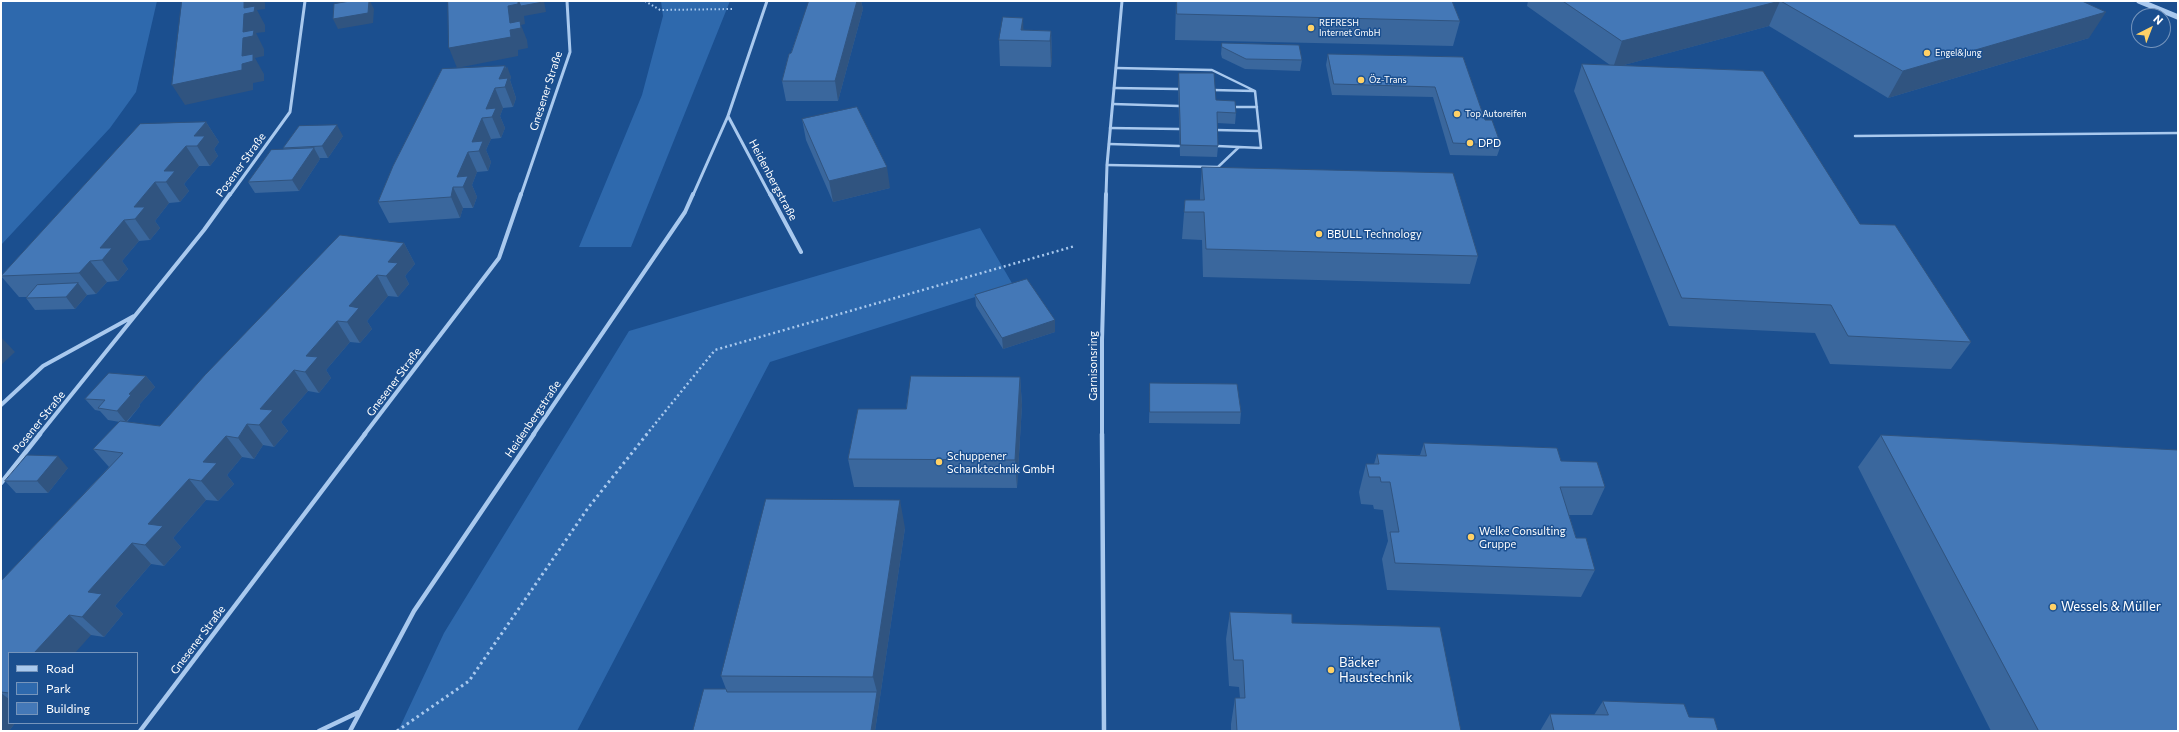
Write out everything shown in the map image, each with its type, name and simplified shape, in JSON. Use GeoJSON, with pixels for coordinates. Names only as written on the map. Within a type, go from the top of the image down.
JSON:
{"type":"FeatureCollection","features":[{"type":"Feature","properties":{"kind":"street","name":"Posener Straße"},"geometry":{"type":"LineString","coordinates":[[1,484],[204,230],[290,112],[305,1]]}},
{"type":"Feature","properties":{"kind":"street","name":"Gnesener Straße"},"geometry":{"type":"LineString","coordinates":[[140,731],[498,258],[570,52],[567,1]]}},
{"type":"Feature","properties":{"kind":"street","name":"Heidenbergstraße"},"geometry":{"type":"LineString","coordinates":[[350,731],[414,611],[685,212],[728,116],[767,1]]}},
{"type":"Feature","properties":{"kind":"street","name":"Garnisonsring"},"geometry":{"type":"LineString","coordinates":[[1104,731],[1102,340],[1107,165],[1122,1]]}},
{"type":"Feature","properties":{"kind":"street"},"geometry":{"type":"LineString","coordinates":[[2139,1],[2178,17]]}},
{"type":"Feature","properties":{"kind":"street","name":"Heidenbergstraße"},"geometry":{"type":"LineString","coordinates":[[728,116],[802,252]]}},
{"type":"Feature","properties":{"kind":"street","name":"Posener Straße"},"geometry":{"type":"LineString","coordinates":[[1,406],[43,366],[136,315]]}},
{"type":"Feature","properties":{"kind":"street"},"geometry":{"type":"LineString","coordinates":[[319,731],[359,712]]}},
{"type":"Feature","properties":{"kind":"lane"},"geometry":{"type":"LineString","coordinates":[[1116,68],[1212,70],[1255,91]]}},
{"type":"Feature","properties":{"kind":"lane"},"geometry":{"type":"LineString","coordinates":[[1114,88],[1178,89]]}},
{"type":"Feature","properties":{"kind":"lane"},"geometry":{"type":"LineString","coordinates":[[1213,90],[1255,91]]}},
{"type":"Feature","properties":{"kind":"lane"},"geometry":{"type":"LineString","coordinates":[[1217,146],[1261,148],[1255,91]]}},
{"type":"Feature","properties":{"kind":"lane"},"geometry":{"type":"LineString","coordinates":[[1113,104],[1178,106]]}},
{"type":"Feature","properties":{"kind":"lane"},"geometry":{"type":"LineString","coordinates":[[1228,107],[1257,107]]}},
{"type":"Feature","properties":{"kind":"lane"},"geometry":{"type":"LineString","coordinates":[[1110,128],[1179,129]]}},
{"type":"Feature","properties":{"kind":"lane"},"geometry":{"type":"LineString","coordinates":[[1216,130],[1259,131]]}},
{"type":"Feature","properties":{"kind":"lane"},"geometry":{"type":"LineString","coordinates":[[1855,136],[2178,133]]}},
{"type":"Feature","properties":{"kind":"lane"},"geometry":{"type":"LineString","coordinates":[[1109,144],[1180,146]]}},
{"type":"Feature","properties":{"kind":"lane"},"geometry":{"type":"LineString","coordinates":[[1107,165],[1218,167],[1239,147]]}},
{"type":"Feature","properties":{"kind":"path"},"geometry":{"type":"LineString","coordinates":[[645,1],[660,10],[764,9]]}},
{"type":"Feature","properties":{"kind":"path"},"geometry":{"type":"LineString","coordinates":[[397,731],[469,681],[588,508],[715,350],[1105,237]]}},
{"type":"Feature","properties":{"kind":"green space"},"geometry":{"type":"Polygon","coordinates":[[[1,1],[157,1],[136,92],[110,128],[1,245],[1,1]]]}},
{"type":"Feature","properties":{"kind":"green space"},"geometry":{"type":"Polygon","coordinates":[[[661,1],[730,1],[631,247],[579,247],[642,95],[663,16],[661,1]]]}},
{"type":"Feature","properties":{"kind":"green space"},"geometry":{"type":"Polygon","coordinates":[[[980,228],[1013,285],[770,362],[577,731],[398,731],[444,633],[629,331],[980,228]]]}},
{"type":"Feature","properties":{"kind":"building"},"geometry":{"type":"Polygon","coordinates":[[[182,1],[244,1],[244,8],[255,6],[254,12],[244,14],[243,32],[254,30],[253,36],[243,38],[242,56],[253,54],[253,61],[242,64],[242,70],[172,85],[182,1]]]}},
{"type":"Feature","properties":{"kind":"building"},"geometry":{"type":"Polygon","coordinates":[[[351,1],[369,1],[368,13],[333,19],[334,4],[351,1]]]}},
{"type":"Feature","properties":{"kind":"building"},"geometry":{"type":"Polygon","coordinates":[[[448,1],[518,1],[518,4],[508,6],[510,23],[520,21],[521,28],[510,30],[511,37],[449,48],[448,1]]]}},
{"type":"Feature","properties":{"kind":"building"},"geometry":{"type":"Polygon","coordinates":[[[519,1],[543,1],[543,2],[521,6],[519,1]]]}},
{"type":"Feature","properties":{"kind":"building"},"geometry":{"type":"Polygon","coordinates":[[[809,1],[857,1],[835,81],[782,81],[789,54],[791,53],[809,1]]]}},
{"type":"Feature","properties":{"kind":"building"},"geometry":{"type":"Polygon","coordinates":[[[1177,1],[1452,1],[1460,21],[1177,14],[1177,1]]]}},
{"type":"Feature","properties":{"kind":"building"},"geometry":{"type":"Polygon","coordinates":[[[1563,1],[1780,1],[1622,41],[1563,1]]]}},
{"type":"Feature","properties":{"kind":"building"},"geometry":{"type":"Polygon","coordinates":[[[1781,1],[2082,1],[2106,12],[1903,71],[1781,1]]]}},
{"type":"Feature","properties":{"kind":"building"},"geometry":{"type":"Polygon","coordinates":[[[1003,17],[1023,18],[1021,30],[1051,31],[1050,41],[999,40],[1003,17]]]}},
{"type":"Feature","properties":{"kind":"building"},"geometry":{"type":"Polygon","coordinates":[[[1222,43],[1299,45],[1302,60],[1246,59],[1222,47],[1222,43]]]}},
{"type":"Feature","properties":{"kind":"building"},"geometry":{"type":"Polygon","coordinates":[[[1328,54],[1463,57],[1485,120],[1492,120],[1501,145],[1453,143],[1435,87],[1334,84],[1328,54]]]}},
{"type":"Feature","properties":{"kind":"building"},"geometry":{"type":"Polygon","coordinates":[[[1582,64],[1763,71],[1860,224],[1895,225],[1971,342],[1848,336],[1831,305],[1682,298],[1582,64]]]}},
{"type":"Feature","properties":{"kind":"building"},"geometry":{"type":"Polygon","coordinates":[[[505,66],[499,79],[508,78],[505,87],[495,88],[486,109],[496,108],[492,117],[482,118],[472,142],[483,141],[479,151],[468,152],[457,177],[468,176],[463,187],[453,187],[451,197],[378,202],[393,166],[442,69],[505,66]]]}},
{"type":"Feature","properties":{"kind":"building"},"geometry":{"type":"Polygon","coordinates":[[[1179,73],[1214,73],[1216,100],[1235,101],[1236,113],[1217,112],[1218,146],[1181,145],[1179,73]]]}},
{"type":"Feature","properties":{"kind":"building"},"geometry":{"type":"Polygon","coordinates":[[[857,107],[887,167],[829,181],[802,119],[857,107]]]}},
{"type":"Feature","properties":{"kind":"building"},"geometry":{"type":"Polygon","coordinates":[[[206,122],[194,136],[205,136],[197,146],[186,146],[164,171],[175,171],[166,182],[155,182],[134,207],[145,207],[135,219],[124,220],[100,248],[112,248],[102,260],[90,261],[79,273],[1,276],[140,124],[206,122]]]}},
{"type":"Feature","properties":{"kind":"building"},"geometry":{"type":"Polygon","coordinates":[[[337,125],[322,146],[283,148],[299,126],[337,125]]]}},
{"type":"Feature","properties":{"kind":"building"},"geometry":{"type":"Polygon","coordinates":[[[314,148],[292,180],[248,182],[271,150],[314,148]]]}},
{"type":"Feature","properties":{"kind":"building","name":"BBULL Technology"},"geometry":{"type":"Polygon","coordinates":[[[1202,167],[1453,173],[1478,256],[1206,249],[1204,212],[1184,212],[1185,200],[1204,200],[1202,167]]]}},
{"type":"Feature","properties":{"kind":"building"},"geometry":{"type":"Polygon","coordinates":[[[340,235],[404,243],[388,262],[398,263],[386,276],[377,275],[349,306],[359,308],[347,322],[337,321],[306,356],[318,357],[305,372],[294,370],[260,409],[273,410],[259,425],[247,424],[238,438],[226,436],[203,462],[217,463],[201,481],[189,479],[148,524],[163,526],[145,545],[132,543],[88,592],[102,594],[82,617],[69,615],[35,652],[8,652],[8,693],[1,692],[1,581],[123,453],[93,449],[120,421],[160,426],[205,375],[340,235]]]}},
{"type":"Feature","properties":{"kind":"building"},"geometry":{"type":"Polygon","coordinates":[[[1027,279],[1055,320],[1002,338],[975,295],[1027,279]]]}},
{"type":"Feature","properties":{"kind":"building"},"geometry":{"type":"Polygon","coordinates":[[[78,283],[66,297],[26,298],[37,285],[78,283]]]}},
{"type":"Feature","properties":{"kind":"building"},"geometry":{"type":"Polygon","coordinates":[[[109,373],[146,376],[129,394],[131,395],[117,411],[98,408],[105,400],[85,399],[109,373]]]}},
{"type":"Feature","properties":{"kind":"building"},"geometry":{"type":"Polygon","coordinates":[[[911,376],[1020,377],[1015,460],[848,459],[858,409],[906,409],[911,376]]]}},
{"type":"Feature","properties":{"kind":"building"},"geometry":{"type":"Polygon","coordinates":[[[1150,383],[1237,384],[1241,412],[1150,412],[1150,383]]]}},
{"type":"Feature","properties":{"kind":"building","name":"Wessels & Müller"},"geometry":{"type":"Polygon","coordinates":[[[1881,435],[2178,450],[2178,731],[2039,731],[1881,435]]]}},
{"type":"Feature","properties":{"kind":"building","name":"Welke Consulting Gruppe"},"geometry":{"type":"Polygon","coordinates":[[[1424,443],[1557,448],[1561,461],[1597,462],[1605,487],[1560,487],[1576,538],[1586,538],[1595,570],[1395,563],[1390,532],[1399,532],[1390,482],[1381,482],[1380,477],[1369,477],[1366,464],[1379,464],[1377,454],[1426,456],[1424,443]]]}},
{"type":"Feature","properties":{"kind":"building"},"geometry":{"type":"Polygon","coordinates":[[[27,455],[58,456],[37,481],[5,481],[27,455]]]}},
{"type":"Feature","properties":{"kind":"building"},"geometry":{"type":"Polygon","coordinates":[[[766,499],[900,500],[873,677],[721,676],[766,499]]]}},
{"type":"Feature","properties":{"kind":"building","name":"Bäcker Haustechnik"},"geometry":{"type":"Polygon","coordinates":[[[1230,612],[1292,614],[1292,623],[1440,627],[1461,731],[1237,731],[1235,698],[1245,698],[1243,660],[1234,660],[1230,612]]]}},
{"type":"Feature","properties":{"kind":"building"},"geometry":{"type":"Polygon","coordinates":[[[704,689],[726,689],[727,692],[877,692],[871,731],[693,731],[704,689]]]}},
{"type":"Feature","properties":{"kind":"building"},"geometry":{"type":"Polygon","coordinates":[[[1603,701],[1684,704],[1689,717],[1714,718],[1718,731],[1554,731],[1550,714],[1608,715],[1603,701]]]}},
{"type":"Feature","properties":{"kind":"place","name":"REFRESH Internet GmbH"},"geometry":{"type":"Point","coordinates":[1311,28]}},
{"type":"Feature","properties":{"kind":"place","name":"Engel&Jung"},"geometry":{"type":"Point","coordinates":[1927,53]}},
{"type":"Feature","properties":{"kind":"place","name":"Öz-Trans"},"geometry":{"type":"Point","coordinates":[1361,80]}},
{"type":"Feature","properties":{"kind":"place","name":"Top Autoreifen"},"geometry":{"type":"Point","coordinates":[1457,114]}},
{"type":"Feature","properties":{"kind":"place","name":"DPD"},"geometry":{"type":"Point","coordinates":[1470,143]}},
{"type":"Feature","properties":{"kind":"place","name":"BBULL Technology"},"geometry":{"type":"Point","coordinates":[1319,234]}},
{"type":"Feature","properties":{"kind":"place","name":"Schuppener Schanktechnik GmbH"},"geometry":{"type":"Point","coordinates":[939,462]}},
{"type":"Feature","properties":{"kind":"place","name":"Welke Consulting Gruppe"},"geometry":{"type":"Point","coordinates":[1471,537]}},
{"type":"Feature","properties":{"kind":"place","name":"Wessels & Müller"},"geometry":{"type":"Point","coordinates":[2053,607]}},
{"type":"Feature","properties":{"kind":"place","name":"Bäcker Haustechnik"},"geometry":{"type":"Point","coordinates":[1331,670]}}]}
